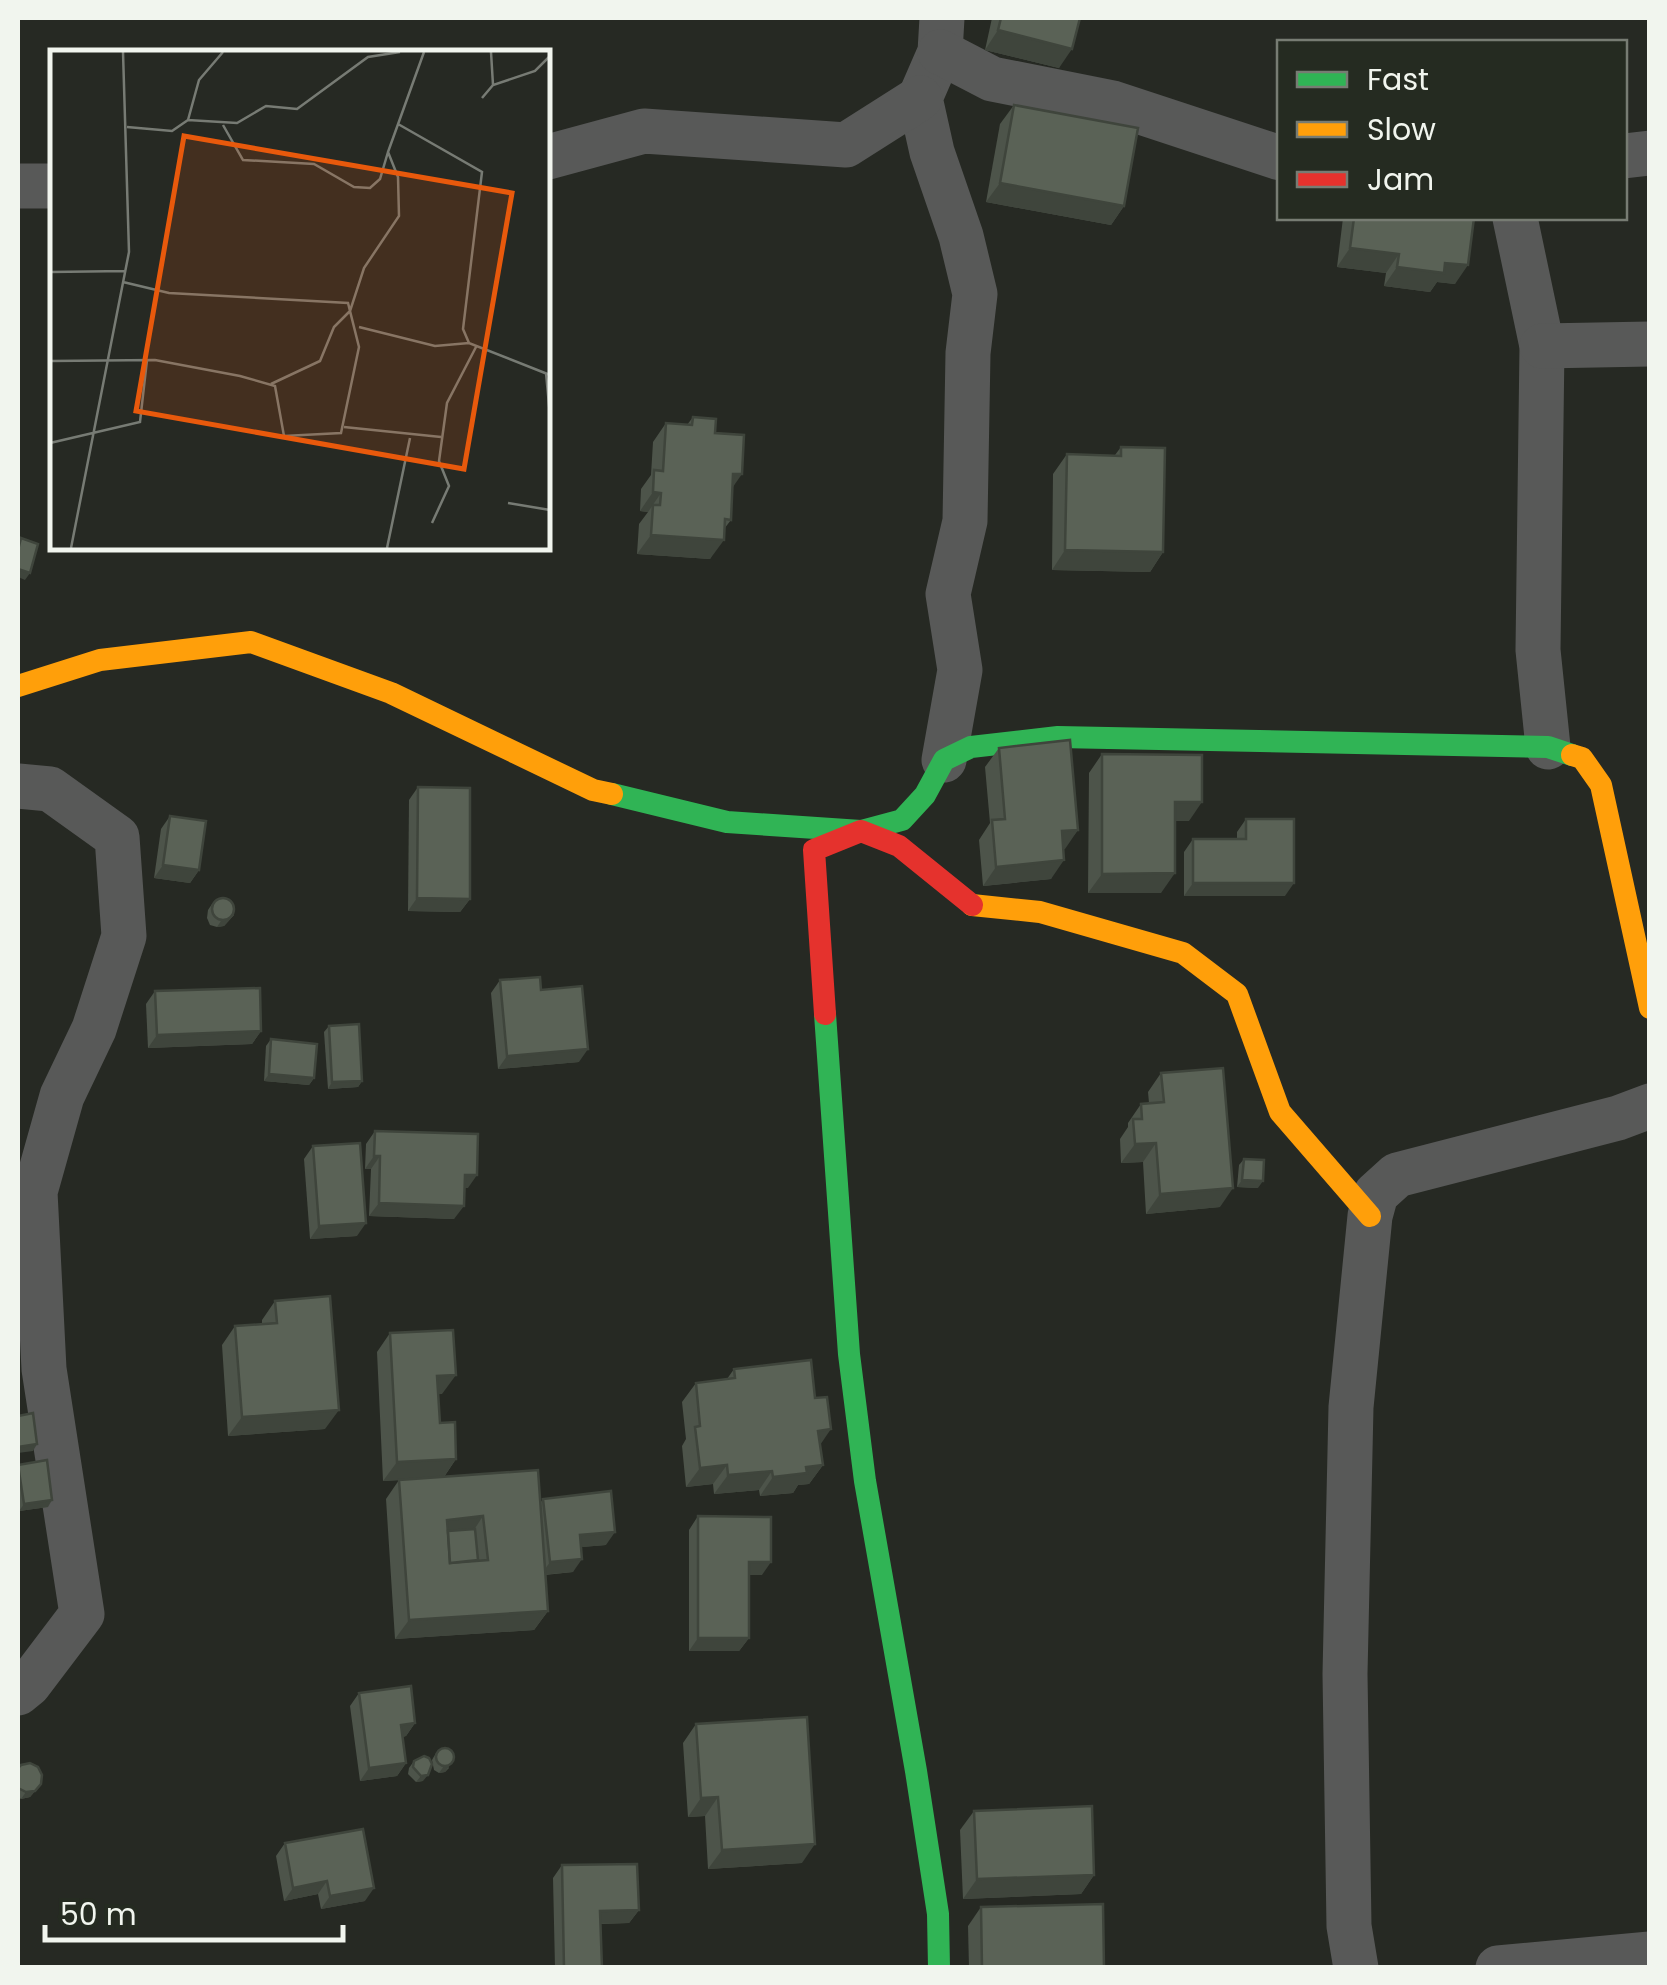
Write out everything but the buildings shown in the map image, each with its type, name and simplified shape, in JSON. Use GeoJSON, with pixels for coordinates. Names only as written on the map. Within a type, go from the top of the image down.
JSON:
{"type":"FeatureCollection","features":[{"type":"Feature","properties":{"kind":"street"},"geometry":{"type":"LineString","coordinates":[[939,1968],[938,1914],[865,1481],[849,1354],[814,850],[902,820],[925,794],[944,760],[960,670],[948,594],[965,521],[968,353],[975,294],[961,236],[932,152],[920,98],[941,35],[992,79],[1112,103],[1277,157]]}},
{"type":"Feature","properties":{"kind":"street"},"geometry":{"type":"LineString","coordinates":[[550,156],[644,131],[846,145],[920,98]]}},
{"type":"Feature","properties":{"kind":"street"},"geometry":{"type":"LineString","coordinates":[[18,186],[50,186]]}},
{"type":"Feature","properties":{"kind":"street"},"geometry":{"type":"LineString","coordinates":[[1515,220],[1542,346],[1538,650],[1548,747]]}},
{"type":"Feature","properties":{"kind":"street"},"geometry":{"type":"LineString","coordinates":[[1542,346],[1650,344]]}},
{"type":"Feature","properties":{"kind":"street"},"geometry":{"type":"LineString","coordinates":[[18,686],[100,660],[251,642],[391,693],[593,790],[726,822],[861,831],[899,846],[972,906],[1040,912],[1184,953],[1237,994],[1280,1112],[1370,1216]]}},
{"type":"Feature","properties":{"kind":"street"},"geometry":{"type":"LineString","coordinates":[[944,760],[971,747],[1058,737],[1548,747],[1582,758],[1601,785],[1650,1008]]}},
{"type":"Feature","properties":{"kind":"street"},"geometry":{"type":"LineString","coordinates":[[18,786],[50,789],[117,837],[124,936],[94,1029],[62,1096],[34,1192],[44,1369],[82,1614],[18,1693]]}},
{"type":"Feature","properties":{"kind":"street"},"geometry":{"type":"LineString","coordinates":[[1356,1968],[1349,1926],[1345,1674],[1351,1408],[1370,1216],[1376,1194],[1397,1175],[1618,1118],[1650,1106]]}},
{"type":"Feature","properties":{"kind":"street"},"geometry":{"type":"LineString","coordinates":[[1498,1968],[1650,1954]]}},
{"type":"Feature","properties":{"kind":"traffic: fast"},"geometry":{"type":"LineString","coordinates":[[612,794],[727,822],[861,831],[902,820],[925,795],[944,760],[971,747],[1058,737],[1548,747],[1572,755]]}},
{"type":"Feature","properties":{"kind":"traffic: fast"},"geometry":{"type":"LineString","coordinates":[[825,1014],[849,1354],[865,1481],[938,1914],[939,1968]]}},
{"type":"Feature","properties":{"kind":"traffic: slow"},"geometry":{"type":"LineString","coordinates":[[18,686],[100,660],[251,642],[391,693],[593,790],[612,794]]}},
{"type":"Feature","properties":{"kind":"traffic: slow"},"geometry":{"type":"LineString","coordinates":[[1572,755],[1582,758],[1601,785],[1650,1008]]}},
{"type":"Feature","properties":{"kind":"traffic: slow"},"geometry":{"type":"LineString","coordinates":[[972,905],[1040,912],[1183,953],[1237,994],[1280,1112],[1370,1216]]}},
{"type":"Feature","properties":{"kind":"traffic: jam"},"geometry":{"type":"LineString","coordinates":[[825,1014],[814,850],[861,831],[899,846],[972,905]]}}]}
